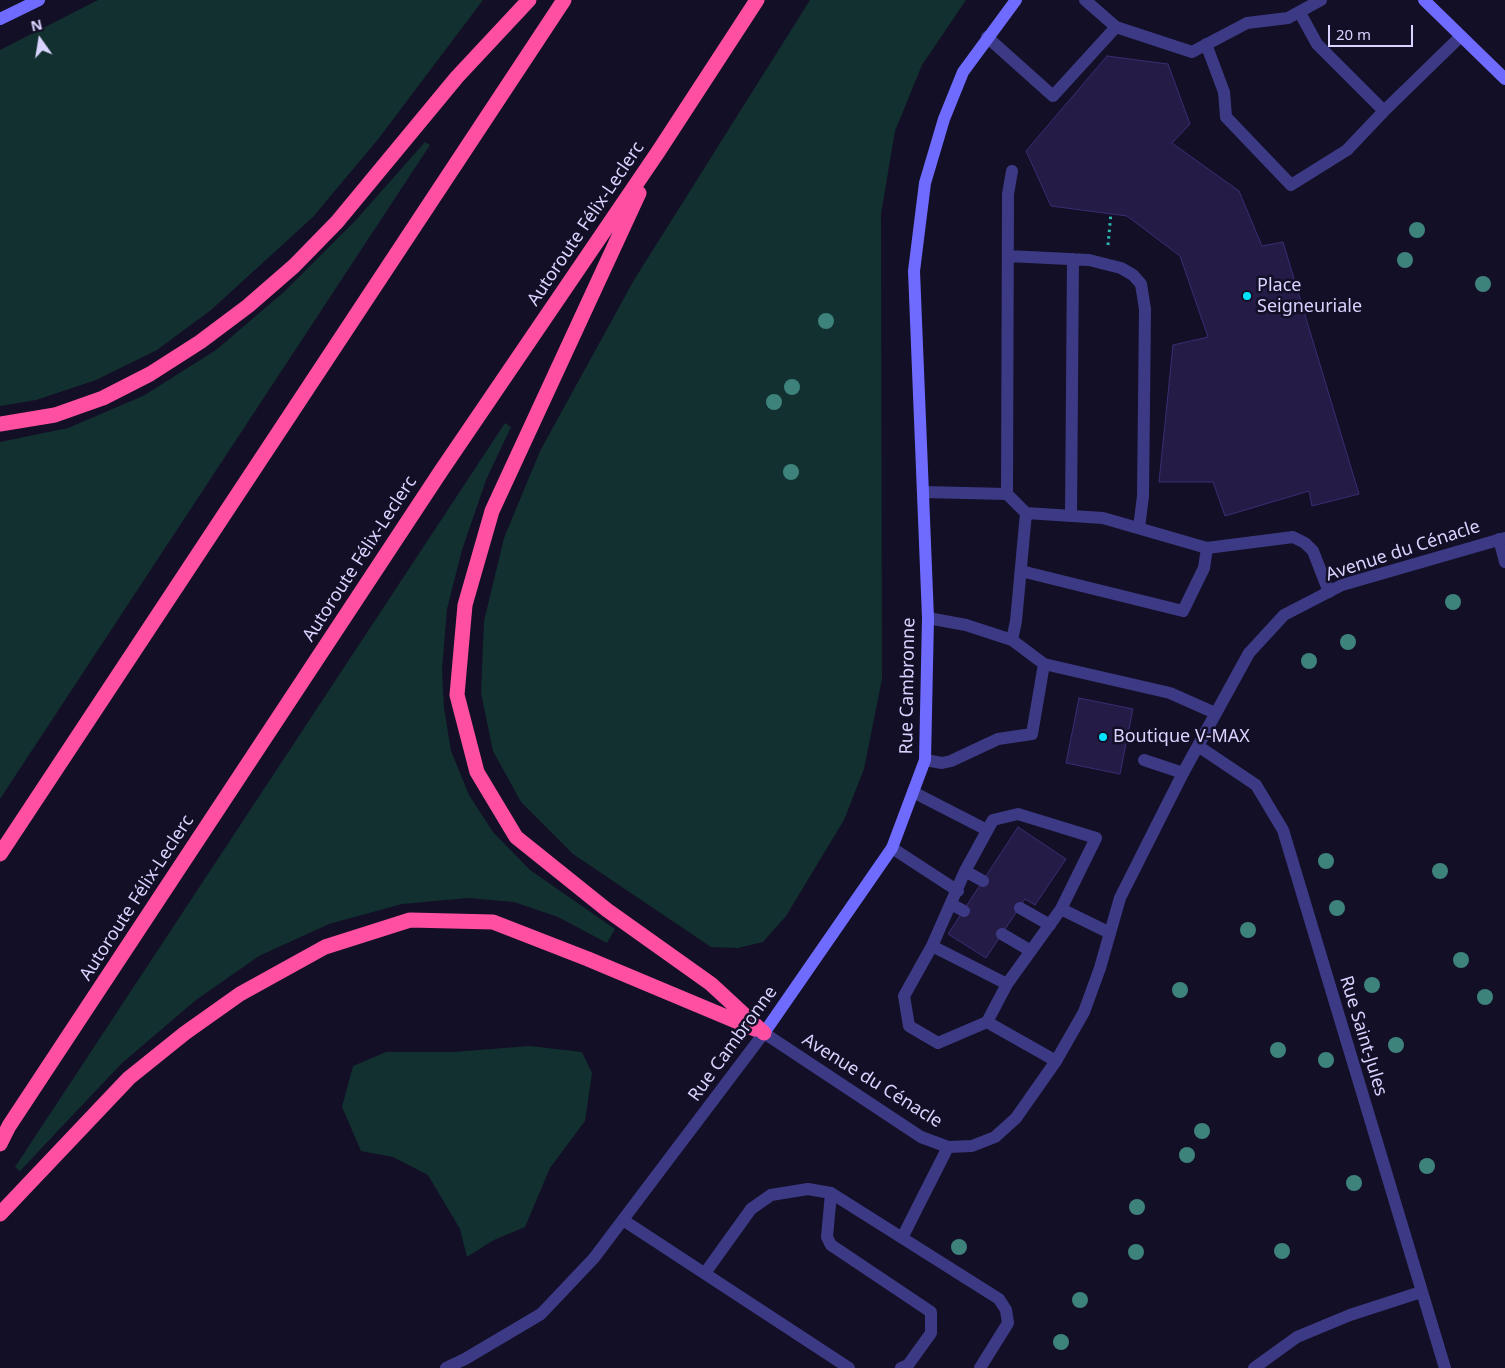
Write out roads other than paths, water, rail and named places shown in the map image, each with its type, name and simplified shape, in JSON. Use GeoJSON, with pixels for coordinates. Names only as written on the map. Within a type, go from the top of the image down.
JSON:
{"type":"FeatureCollection","features":[{"type":"Feature","properties":{"kind":"highway"},"geometry":{"type":"LineString","coordinates":[[0,424],[55,415],[104,398],[159,369],[200,342],[248,306],[294,266],[337,222],[457,77],[529,0]]}},
{"type":"Feature","properties":{"kind":"highway"},"geometry":{"type":"LineString","coordinates":[[0,854],[564,0]]}},
{"type":"Feature","properties":{"kind":"highway","name":"Autoroute Félix-Leclerc"},"geometry":{"type":"LineString","coordinates":[[0,1144],[8,1126],[435,479],[658,152],[757,0]]}},
{"type":"Feature","properties":{"kind":"highway"},"geometry":{"type":"LineString","coordinates":[[658,152],[492,511],[465,605],[456,694],[477,772],[516,837],[607,910],[711,984],[764,1034]]}},
{"type":"Feature","properties":{"kind":"highway"},"geometry":{"type":"LineString","coordinates":[[0,1214],[130,1078],[185,1032],[240,994],[325,947],[410,920],[493,922],[588,959],[764,1034]]}},
{"type":"Feature","properties":{"kind":"street"},"geometry":{"type":"LineString","coordinates":[[0,19],[39,0]]}},
{"type":"Feature","properties":{"kind":"street","name":"Rue Cambronne"},"geometry":{"type":"LineString","coordinates":[[446,1368],[466,1359],[541,1314],[594,1258],[764,1034],[892,848],[925,760],[928,618],[914,271],[924,183],[944,119],[963,72],[1016,0]]}},
{"type":"Feature","properties":{"kind":"street"},"geometry":{"type":"LineString","coordinates":[[1085,0],[1116,27],[1192,52],[1247,23],[1288,18],[1321,0]]}},
{"type":"Feature","properties":{"kind":"street"},"geometry":{"type":"LineString","coordinates":[[1424,0],[1505,79]]}},
{"type":"Feature","properties":{"kind":"street"},"geometry":{"type":"LineString","coordinates":[[1300,13],[1317,44],[1384,111]]}},
{"type":"Feature","properties":{"kind":"street"},"geometry":{"type":"LineString","coordinates":[[987,37],[1054,96],[1116,27]]}},
{"type":"Feature","properties":{"kind":"street"},"geometry":{"type":"LineString","coordinates":[[1206,44],[1224,92],[1226,117],[1291,185],[1347,150],[1461,36]]}},
{"type":"Feature","properties":{"kind":"street"},"geometry":{"type":"LineString","coordinates":[[1007,494],[1008,194],[1012,171]]}},
{"type":"Feature","properties":{"kind":"street"},"geometry":{"type":"LineString","coordinates":[[1008,256],[1073,259],[1106,264],[1133,275],[1141,284],[1144,294],[1143,496],[1139,528]]}},
{"type":"Feature","properties":{"kind":"street"},"geometry":{"type":"LineString","coordinates":[[1071,516],[1073,259]]}},
{"type":"Feature","properties":{"kind":"street"},"geometry":{"type":"LineString","coordinates":[[924,492],[1007,494],[1026,513],[1103,518],[1207,548],[1293,538],[1305,542],[1313,551],[1329,592]]}},
{"type":"Feature","properties":{"kind":"street"},"geometry":{"type":"LineString","coordinates":[[1012,640],[1026,513]]}},
{"type":"Feature","properties":{"kind":"street"},"geometry":{"type":"LineString","coordinates":[[1502,539],[1505,562]]}},
{"type":"Feature","properties":{"kind":"street","name":"Avenue du Cénacle"},"geometry":{"type":"LineString","coordinates":[[764,1034],[922,1137],[948,1147],[972,1146],[995,1137],[1016,1118],[1056,1061],[1084,1012],[1120,898],[1183,773],[1249,652],[1284,615],[1342,585],[1502,539]]}},
{"type":"Feature","properties":{"kind":"street"},"geometry":{"type":"LineString","coordinates":[[1021,571],[1183,611],[1204,568],[1207,548]]}},
{"type":"Feature","properties":{"kind":"street"},"geometry":{"type":"LineString","coordinates":[[928,618],[966,625],[1012,640],[1044,664],[1170,693],[1215,713]]}},
{"type":"Feature","properties":{"kind":"street"},"geometry":{"type":"LineString","coordinates":[[925,760],[942,763],[951,761],[998,739],[1032,734],[1044,664]]}},
{"type":"Feature","properties":{"kind":"street","name":"Rue Saint-Jules"},"geometry":{"type":"LineString","coordinates":[[1198,746],[1256,785],[1283,830],[1445,1368]]}},
{"type":"Feature","properties":{"kind":"street"},"geometry":{"type":"LineString","coordinates":[[1144,760],[1183,773]]}},
{"type":"Feature","properties":{"kind":"street"},"geometry":{"type":"LineString","coordinates":[[913,792],[987,830]]}},
{"type":"Feature","properties":{"kind":"street"},"geometry":{"type":"LineString","coordinates":[[1018,814],[1096,838],[1061,909],[1007,984],[988,1022],[938,1044],[909,1026],[904,996],[932,946],[966,871],[992,820],[1018,814]]}},
{"type":"Feature","properties":{"kind":"street"},"geometry":{"type":"LineString","coordinates":[[892,848],[958,891]]}},
{"type":"Feature","properties":{"kind":"street"},"geometry":{"type":"LineString","coordinates":[[966,871],[983,881]]}},
{"type":"Feature","properties":{"kind":"street"},"geometry":{"type":"LineString","coordinates":[[951,904],[964,911]]}},
{"type":"Feature","properties":{"kind":"street"},"geometry":{"type":"LineString","coordinates":[[1020,908],[1050,925]]}},
{"type":"Feature","properties":{"kind":"street"},"geometry":{"type":"LineString","coordinates":[[1061,909],[1110,933]]}},
{"type":"Feature","properties":{"kind":"street"},"geometry":{"type":"LineString","coordinates":[[1002,934],[1031,951]]}},
{"type":"Feature","properties":{"kind":"street"},"geometry":{"type":"LineString","coordinates":[[932,946],[1007,984]]}},
{"type":"Feature","properties":{"kind":"street"},"geometry":{"type":"LineString","coordinates":[[988,1022],[1056,1061]]}},
{"type":"Feature","properties":{"kind":"street"},"geometry":{"type":"LineString","coordinates":[[902,1238],[948,1147]]}},
{"type":"Feature","properties":{"kind":"street"},"geometry":{"type":"LineString","coordinates":[[705,1273],[751,1209],[771,1195],[808,1189],[831,1193],[999,1299],[1006,1310],[1008,1324],[980,1368]]}},
{"type":"Feature","properties":{"kind":"street"},"geometry":{"type":"LineString","coordinates":[[831,1193],[827,1237],[831,1245],[930,1312],[931,1333],[908,1364],[901,1368]]}},
{"type":"Feature","properties":{"kind":"street"},"geometry":{"type":"LineString","coordinates":[[623,1220],[849,1368]]}},
{"type":"Feature","properties":{"kind":"street"},"geometry":{"type":"LineString","coordinates":[[1254,1368],[1297,1338],[1350,1315],[1421,1292]]}},
{"type":"Feature","properties":{"kind":"place","name":"Place Seigneuriale"},"geometry":{"type":"Point","coordinates":[1247,296]}},
{"type":"Feature","properties":{"kind":"place","name":"Boutique V-MAX"},"geometry":{"type":"Point","coordinates":[1103,737]}}]}
